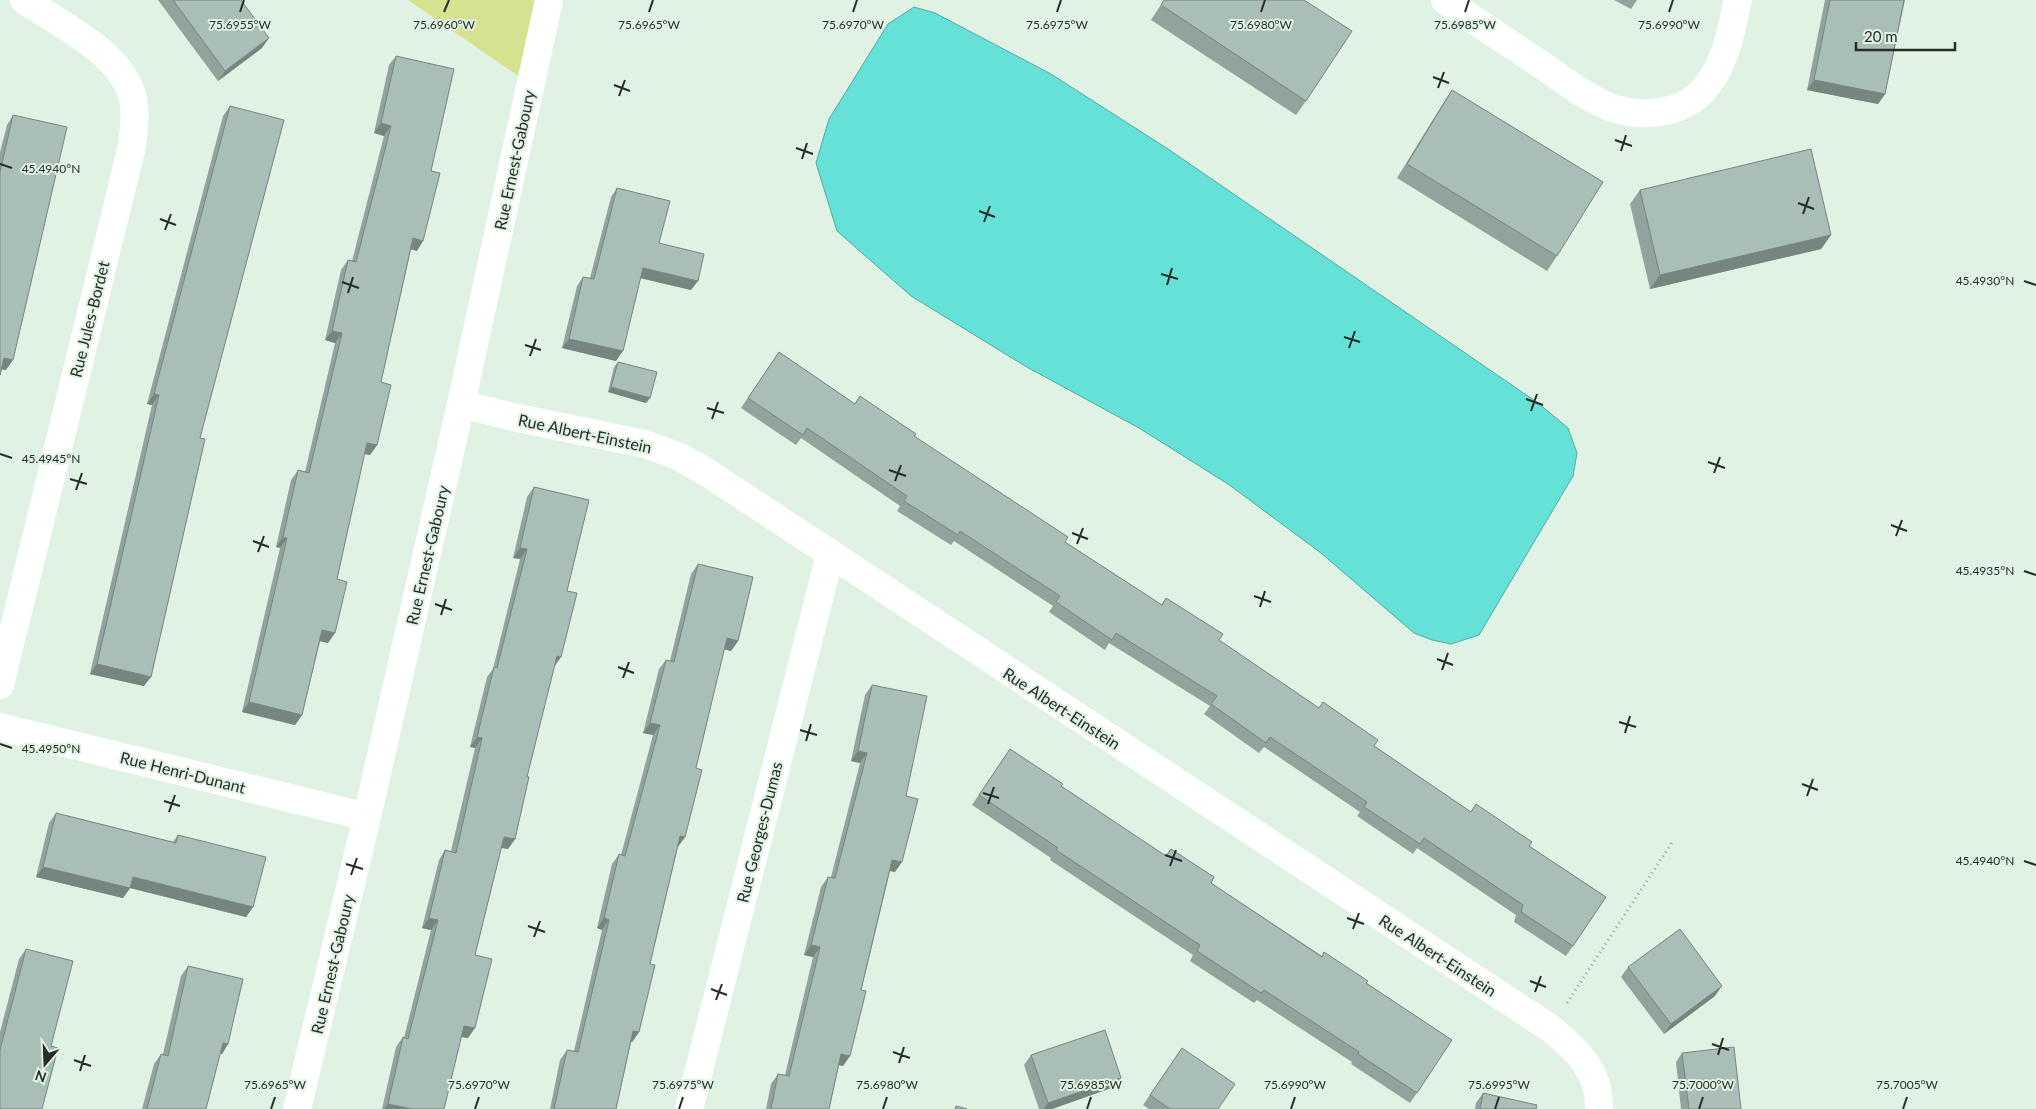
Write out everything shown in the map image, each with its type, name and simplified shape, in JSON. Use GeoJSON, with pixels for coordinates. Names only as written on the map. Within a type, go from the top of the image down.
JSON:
{"type":"FeatureCollection","features":[{"type":"Feature","properties":{"kind":"street","name":"Rue Jules-Bordet"},"geometry":{"type":"LineString","coordinates":[[0,685],[132,146],[135,115],[131,92],[118,68],[102,52],[24,0]]}},
{"type":"Feature","properties":{"kind":"street","name":"Rue Ernest-Gaboury"},"geometry":{"type":"LineString","coordinates":[[297,1109],[367,817],[461,404],[549,0]]}},
{"type":"Feature","properties":{"kind":"street"},"geometry":{"type":"LineString","coordinates":[[1445,0],[1583,93],[1611,108],[1640,114],[1663,112],[1684,105],[1705,89],[1719,66],[1729,42],[1738,0]]}},
{"type":"Feature","properties":{"kind":"street","name":"Rue Albert-Einstein"},"geometry":{"type":"LineString","coordinates":[[461,404],[513,417],[645,444],[680,457],[708,473],[1550,1028],[1576,1050],[1588,1067],[1597,1086],[1599,1109]]}},
{"type":"Feature","properties":{"kind":"street","name":"Rue Georges-Dumas"},"geometry":{"type":"LineString","coordinates":[[689,1109],[830,555]]}},
{"type":"Feature","properties":{"kind":"street","name":"Rue Henri-Dunant"},"geometry":{"type":"LineString","coordinates":[[0,727],[367,817]]}},
{"type":"Feature","properties":{"kind":"path"},"geometry":{"type":"LineString","coordinates":[[1550,1028],[1673,841]]}},
{"type":"Feature","properties":{"kind":"green space"},"geometry":{"type":"Polygon","coordinates":[[[408,0],[549,0],[530,84],[408,0]]]}},
{"type":"Feature","properties":{"kind":"water"},"geometry":{"type":"Polygon","coordinates":[[[914,7],[935,13],[1051,74],[1168,149],[1538,403],[1568,428],[1577,453],[1573,476],[1479,635],[1451,644],[1432,640],[1414,633],[1321,553],[1228,484],[1139,428],[1025,366],[911,296],[837,231],[816,163],[829,119],[888,24],[914,7]]]}},
{"type":"Feature","properties":{"kind":"building"},"geometry":{"type":"Polygon","coordinates":[[[173,0],[241,0],[269,38],[225,71],[173,0]]]}},
{"type":"Feature","properties":{"kind":"building"},"geometry":{"type":"Polygon","coordinates":[[[1164,0],[1304,0],[1352,31],[1306,101],[1161,5],[1164,0]]]}},
{"type":"Feature","properties":{"kind":"building"},"geometry":{"type":"Polygon","coordinates":[[[1830,0],[1904,0],[1885,94],[1814,80],[1830,0]]]}},
{"type":"Feature","properties":{"kind":"building"},"geometry":{"type":"Polygon","coordinates":[[[396,56],[454,69],[431,171],[440,173],[423,241],[413,238],[381,382],[391,385],[377,445],[367,443],[337,579],[347,582],[335,633],[322,630],[302,715],[249,702],[287,538],[283,537],[298,470],[309,473],[342,333],[332,331],[348,260],[356,262],[391,126],[381,123],[396,56]]]}},
{"type":"Feature","properties":{"kind":"building"},"geometry":{"type":"Polygon","coordinates":[[[1452,90],[1603,182],[1557,256],[1407,164],[1452,90]]]}},
{"type":"Feature","properties":{"kind":"building"},"geometry":{"type":"Polygon","coordinates":[[[230,106],[284,120],[200,438],[205,439],[151,677],[97,664],[159,395],[154,394],[230,106]]]}},
{"type":"Feature","properties":{"kind":"building"},"geometry":{"type":"Polygon","coordinates":[[[13,115],[67,127],[13,360],[4,358],[0,375],[0,172],[13,115]]]}},
{"type":"Feature","properties":{"kind":"building"},"geometry":{"type":"Polygon","coordinates":[[[1811,149],[1831,235],[1660,275],[1640,190],[1811,149]]]}},
{"type":"Feature","properties":{"kind":"building"},"geometry":{"type":"Polygon","coordinates":[[[617,188],[670,201],[659,243],[704,254],[698,281],[643,268],[623,351],[569,339],[583,277],[594,279],[617,188]]]}},
{"type":"Feature","properties":{"kind":"building"},"geometry":{"type":"Polygon","coordinates":[[[779,352],[855,404],[860,396],[916,434],[914,436],[1068,537],[1065,542],[1162,605],[1166,598],[1223,634],[1219,640],[1319,708],[1323,702],[1378,740],[1374,746],[1471,812],[1476,804],[1532,842],[1529,846],[1606,897],[1573,946],[1521,912],[1523,905],[1424,838],[1420,844],[1364,807],[1367,802],[1270,737],[1266,743],[1211,704],[1217,696],[1116,633],[1112,640],[1056,602],[1060,596],[960,531],[958,535],[904,501],[907,496],[807,428],[803,435],[748,398],[779,352]]]}},
{"type":"Feature","properties":{"kind":"building"},"geometry":{"type":"Polygon","coordinates":[[[618,362],[657,372],[650,398],[611,387],[618,362]]]}},
{"type":"Feature","properties":{"kind":"building"},"geometry":{"type":"Polygon","coordinates":[[[534,487],[589,500],[567,591],[577,593],[561,657],[557,656],[527,777],[529,777],[515,839],[504,837],[475,955],[492,959],[475,1028],[464,1026],[444,1109],[412,1109],[388,1104],[403,1037],[408,1039],[438,920],[429,918],[445,850],[456,853],[482,738],[477,737],[494,667],[497,668],[527,549],[520,548],[534,487]]]}},
{"type":"Feature","properties":{"kind":"building"},"geometry":{"type":"Polygon","coordinates":[[[698,564],[753,577],[738,641],[727,638],[696,768],[702,770],[685,837],[680,836],[650,964],[655,965],[639,1032],[633,1031],[616,1109],[554,1109],[567,1050],[578,1052],[609,920],[604,918],[619,854],[625,856],[660,725],[650,723],[666,660],[674,662],[698,564]]]}},
{"type":"Feature","properties":{"kind":"building"},"geometry":{"type":"Polygon","coordinates":[[[872,685],[927,696],[906,796],[918,799],[902,862],[892,860],[861,990],[866,991],[850,1056],[841,1054],[829,1109],[771,1109],[778,1074],[789,1076],[820,947],[811,945],[828,877],[835,878],[867,753],[858,751],[872,685]]]}},
{"type":"Feature","properties":{"kind":"building"},"geometry":{"type":"Polygon","coordinates":[[[1010,749],[1063,784],[1061,786],[1166,856],[1171,849],[1214,877],[1211,883],[1322,957],[1324,952],[1368,981],[1366,983],[1452,1040],[1417,1093],[1358,1054],[1359,1052],[1264,990],[1261,993],[1197,951],[1200,945],[1056,850],[1058,848],[979,795],[1010,749]]]}},
{"type":"Feature","properties":{"kind":"building"},"geometry":{"type":"Polygon","coordinates":[[[56,813],[176,843],[178,835],[266,857],[253,907],[133,877],[130,888],[43,867],[56,813]]]}},
{"type":"Feature","properties":{"kind":"building"},"geometry":{"type":"Polygon","coordinates":[[[1680,929],[1722,986],[1671,1024],[1628,967],[1680,929]]]}},
{"type":"Feature","properties":{"kind":"building"},"geometry":{"type":"Polygon","coordinates":[[[26,949],[73,961],[51,1046],[58,1048],[42,1109],[0,1109],[0,1050],[26,949]]]}},
{"type":"Feature","properties":{"kind":"building"},"geometry":{"type":"Polygon","coordinates":[[[188,966],[243,979],[228,1044],[223,1043],[206,1109],[147,1109],[161,1054],[168,1056],[188,966]]]}},
{"type":"Feature","properties":{"kind":"building"},"geometry":{"type":"Polygon","coordinates":[[[1105,1030],[1121,1078],[1048,1103],[1031,1055],[1105,1030]]]}},
{"type":"Feature","properties":{"kind":"building"},"geometry":{"type":"Polygon","coordinates":[[[1734,1047],[1741,1109],[1689,1109],[1682,1053],[1734,1047]]]}},
{"type":"Feature","properties":{"kind":"building"},"geometry":{"type":"Polygon","coordinates":[[[1182,1048],[1235,1084],[1218,1109],[1170,1109],[1150,1095],[1182,1048]]]}},
{"type":"Feature","properties":{"kind":"building"},"geometry":{"type":"Polygon","coordinates":[[[1483,1093],[1537,1105],[1536,1109],[1480,1109],[1483,1093]]]}},
{"type":"Feature","properties":{"kind":"building"},"geometry":{"type":"Polygon","coordinates":[[[956,1106],[967,1109],[955,1109],[956,1106]]]}}]}
